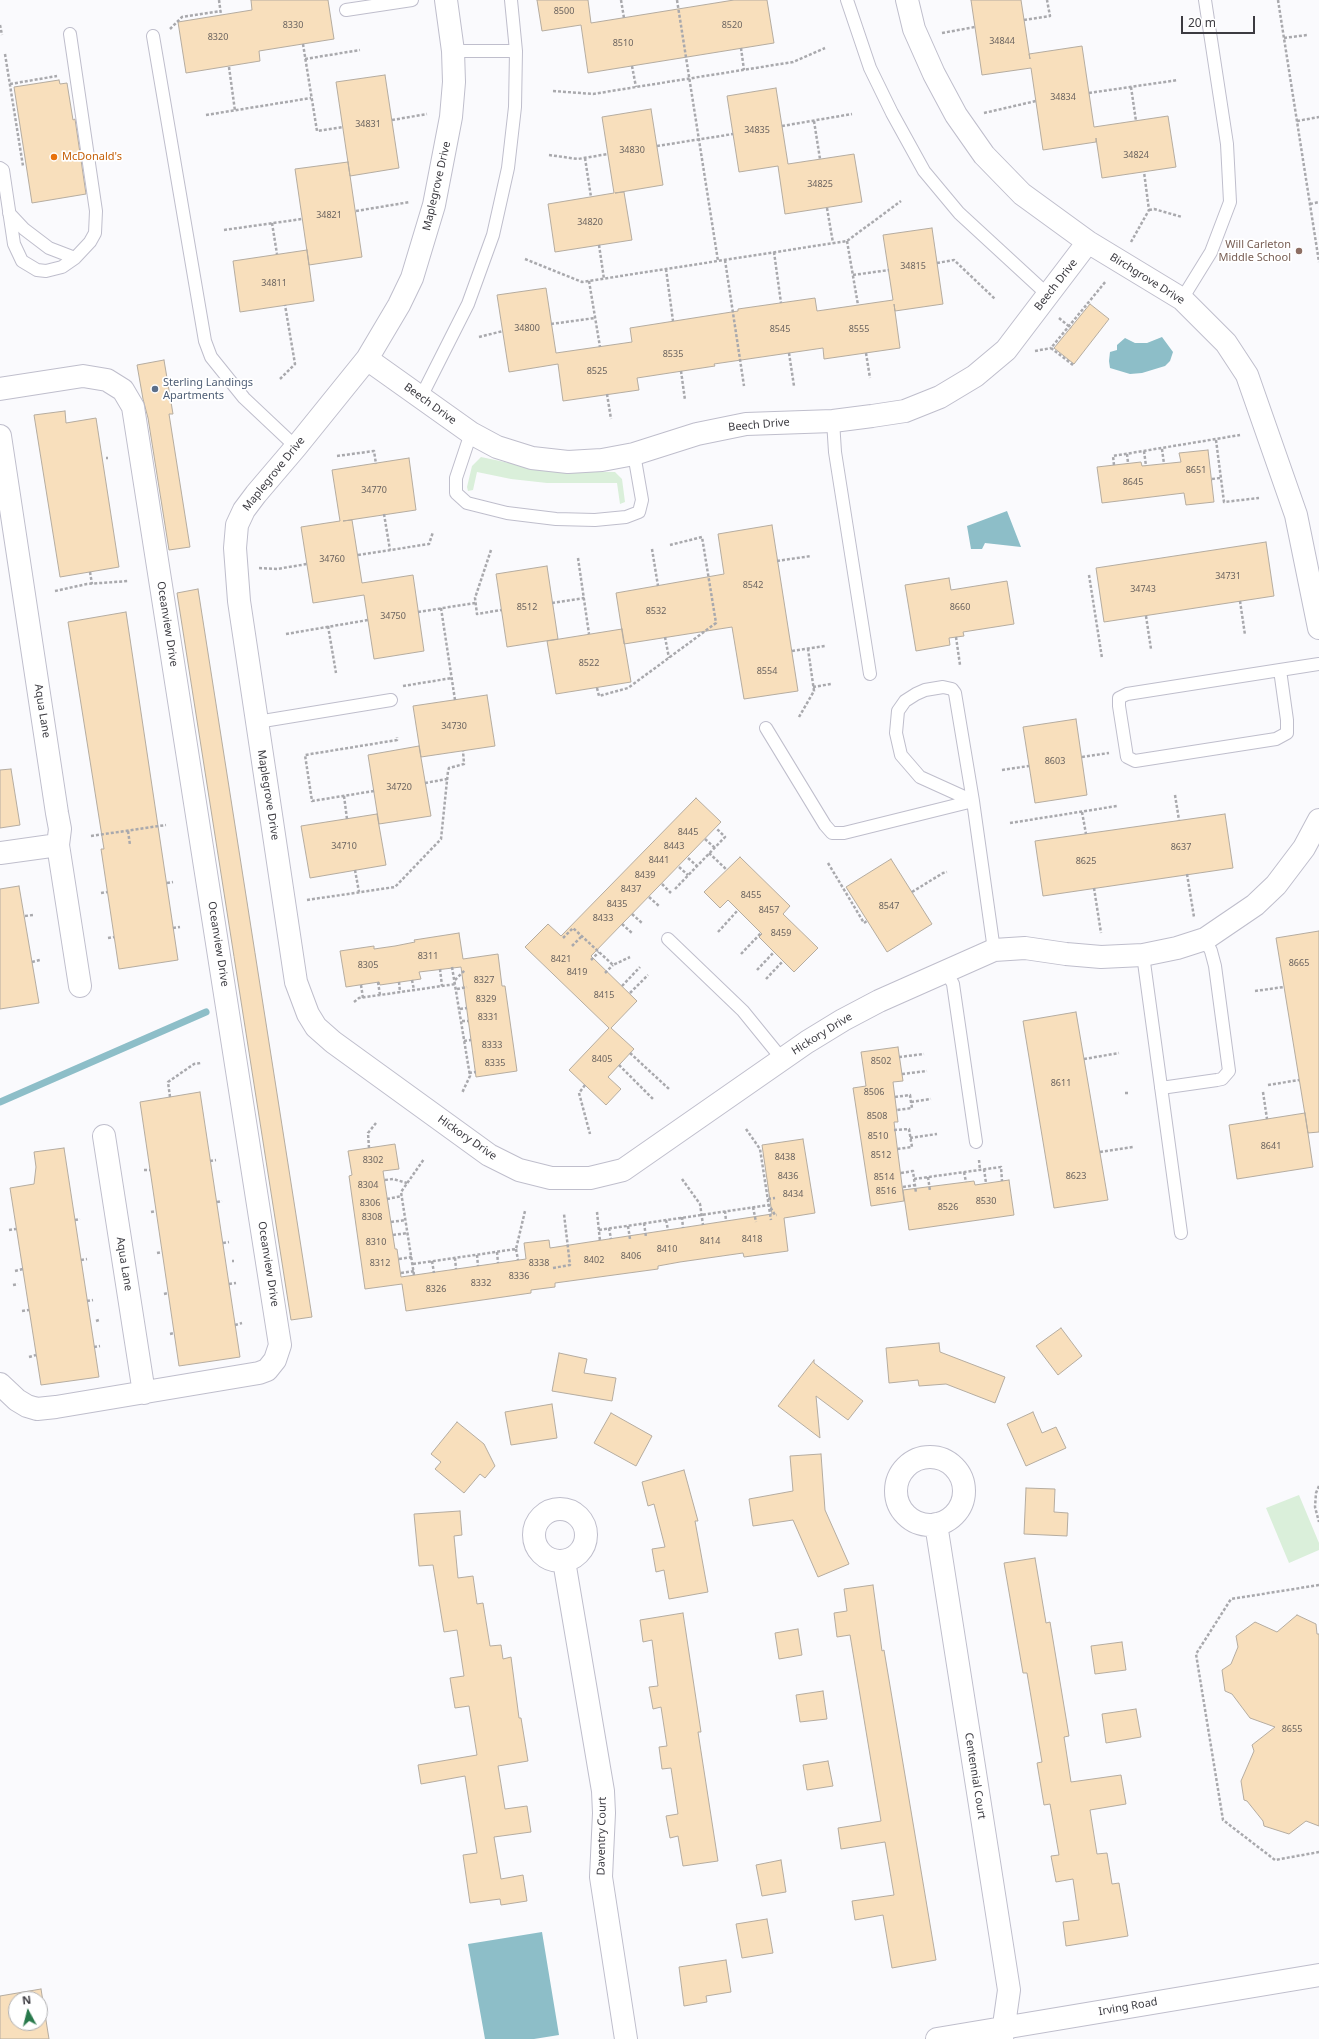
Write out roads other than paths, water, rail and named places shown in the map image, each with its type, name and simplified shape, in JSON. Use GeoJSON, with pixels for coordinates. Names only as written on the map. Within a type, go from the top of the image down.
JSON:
{"type":"FeatureCollection","features":[{"type":"Feature","properties":{"kind":"street","name":"Maplegrove Drive"},"geometry":{"type":"LineString","coordinates":[[333,1042],[316,1027],[308,1014],[296,982],[239,601],[235,548],[237,525],[244,510],[256,494],[296,448],[367,358],[399,305],[412,278],[423,246],[444,162],[451,117],[454,82],[453,51],[446,0]]}},
{"type":"Feature","properties":{"kind":"street","name":"Birchgrove Drive"},"geometry":{"type":"LineString","coordinates":[[907,0],[914,29],[934,74],[956,115],[984,155],[1022,194],[1088,242],[1182,299],[1226,343],[1247,375],[1296,515],[1319,628]]}},
{"type":"Feature","properties":{"kind":"street","name":"Beech Drive"},"geometry":{"type":"LineString","coordinates":[[367,358],[471,433],[497,447],[532,458],[568,462],[602,460],[634,454],[697,434],[746,424],[833,421],[905,411],[940,397],[975,376],[1006,350],[1088,242]]}},
{"type":"Feature","properties":{"kind":"street","name":"Oceanview Drive"},"geometry":{"type":"LineString","coordinates":[[0,388],[83,376],[107,380],[124,390],[133,407],[280,1345],[275,1360],[267,1370],[250,1375],[37,1409],[17,1400],[0,1384]]}},
{"type":"Feature","properties":{"kind":"street","name":"Aqua Lane"},"geometry":{"type":"LineString","coordinates":[[0,436],[59,824],[58,845],[80,986]]}},
{"type":"Feature","properties":{"kind":"street","name":"Hickory Drive"},"geometry":{"type":"LineString","coordinates":[[333,1042],[489,1155],[519,1170],[551,1178],[590,1178],[623,1170],[782,1059],[843,1020],[879,1001],[994,950],[1025,948],[1101,957],[1143,955],[1177,948],[1205,939],[1254,905],[1276,885],[1304,848],[1319,820]]}},
{"type":"Feature","properties":{"kind":"street"},"geometry":{"type":"LineString","coordinates":[[0,853],[58,845]]}},
{"type":"Feature","properties":{"kind":"street","name":"Aqua Lane"},"geometry":{"type":"LineString","coordinates":[[104,1136],[144,1392]]}},
{"type":"Feature","properties":{"kind":"street","name":"Centennial Court"},"geometry":{"type":"LineString","coordinates":[[936,1524],[1009,1990],[1003,2034]]}},
{"type":"Feature","properties":{"kind":"street","name":"Daventry Court"},"geometry":{"type":"LineString","coordinates":[[564,1561],[603,1792],[604,1813],[601,1877],[626,2039]]}},
{"type":"Feature","properties":{"kind":"street","name":"Irving Road"},"geometry":{"type":"LineString","coordinates":[[937,2039],[1003,2034],[1319,1975]]}},
{"type":"Feature","properties":{"kind":"lane"},"geometry":{"type":"LineString","coordinates":[[346,10],[412,0]]}},
{"type":"Feature","properties":{"kind":"lane"},"geometry":{"type":"LineString","coordinates":[[421,397],[468,304],[493,235],[508,168],[515,107],[516,51],[511,0]]}},
{"type":"Feature","properties":{"kind":"lane"},"geometry":{"type":"LineString","coordinates":[[847,0],[870,68],[892,113],[924,171],[959,213],[1048,295]]}},
{"type":"Feature","properties":{"kind":"lane"},"geometry":{"type":"LineString","coordinates":[[1182,299],[1211,252],[1230,202],[1227,144],[1205,0]]}},
{"type":"Feature","properties":{"kind":"lane"},"geometry":{"type":"LineString","coordinates":[[0,168],[3,170],[9,213],[17,253],[22,261],[37,270],[54,269],[75,258],[90,242],[95,233],[96,212],[70,34]]}},
{"type":"Feature","properties":{"kind":"lane"},"geometry":{"type":"LineString","coordinates":[[159,35],[205,341],[211,357],[244,398],[296,448]]}},
{"type":"Feature","properties":{"kind":"lane"},"geometry":{"type":"LineString","coordinates":[[453,51],[516,51]]}},
{"type":"Feature","properties":{"kind":"lane"},"geometry":{"type":"LineString","coordinates":[[9,213],[24,229],[49,248],[75,258]]}},
{"type":"Feature","properties":{"kind":"lane"},"geometry":{"type":"LineString","coordinates":[[833,421],[835,452],[870,674]]}},
{"type":"Feature","properties":{"kind":"lane"},"geometry":{"type":"LineString","coordinates":[[471,433],[456,478],[456,493],[467,504],[506,514],[556,519],[595,520],[626,517],[639,512],[642,500],[634,454]]}},
{"type":"Feature","properties":{"kind":"lane"},"geometry":{"type":"LineString","coordinates":[[1280,670],[1287,720],[1287,733],[1276,739],[1135,760],[1127,757],[1119,698],[1127,694],[1280,670],[1319,664]]}},
{"type":"Feature","properties":{"kind":"lane"},"geometry":{"type":"LineString","coordinates":[[973,801],[920,777],[901,755],[896,733],[898,712],[905,702],[916,694],[925,690],[943,686],[952,689],[956,693],[973,801],[994,950]]}},
{"type":"Feature","properties":{"kind":"lane"},"geometry":{"type":"LineString","coordinates":[[257,722],[391,700]]}},
{"type":"Feature","properties":{"kind":"lane"},"geometry":{"type":"LineString","coordinates":[[766,728],[825,826],[832,833],[844,833],[973,801]]}},
{"type":"Feature","properties":{"kind":"lane"},"geometry":{"type":"LineString","coordinates":[[668,939],[743,1011],[782,1059]]}},
{"type":"Feature","properties":{"kind":"lane"},"geometry":{"type":"LineString","coordinates":[[1161,1088],[1222,1079],[1229,1071],[1215,966],[1205,939]]}},
{"type":"Feature","properties":{"kind":"lane"},"geometry":{"type":"LineString","coordinates":[[1143,955],[1181,1232]]}},
{"type":"Feature","properties":{"kind":"lane"},"geometry":{"type":"LineString","coordinates":[[946,971],[953,984],[976,1142]]}},
{"type":"Feature","properties":{"kind":"water"},"geometry":{"type":"Polygon","coordinates":[[[1162,337],[1173,352],[1170,361],[1165,366],[1142,373],[1130,374],[1110,368],[1110,352],[1117,350],[1117,345],[1125,338],[1135,343],[1147,343],[1162,337]]]}},
{"type":"Feature","properties":{"kind":"water"},"geometry":{"type":"Polygon","coordinates":[[[1007,511],[1021,547],[985,543],[982,549],[971,549],[967,526],[1007,511]]]}},
{"type":"Feature","properties":{"kind":"water"},"geometry":{"type":"Polygon","coordinates":[[[542,1932],[559,2035],[534,2039],[485,2039],[468,1944],[542,1932]]]}},
{"type":"Feature","properties":{"kind":"waterway"},"geometry":{"type":"LineString","coordinates":[[0,1102],[206,1012]]}},
{"type":"Feature","properties":{"kind":"place","name":"McDonald's"},"geometry":{"type":"Point","coordinates":[54,157]}},
{"type":"Feature","properties":{"kind":"place","name":"Will Carleton Middle School"},"geometry":{"type":"Point","coordinates":[1299,251]}},
{"type":"Feature","properties":{"kind":"place","name":"Sterling Landings Apartments"},"geometry":{"type":"Point","coordinates":[155,389]}}]}
